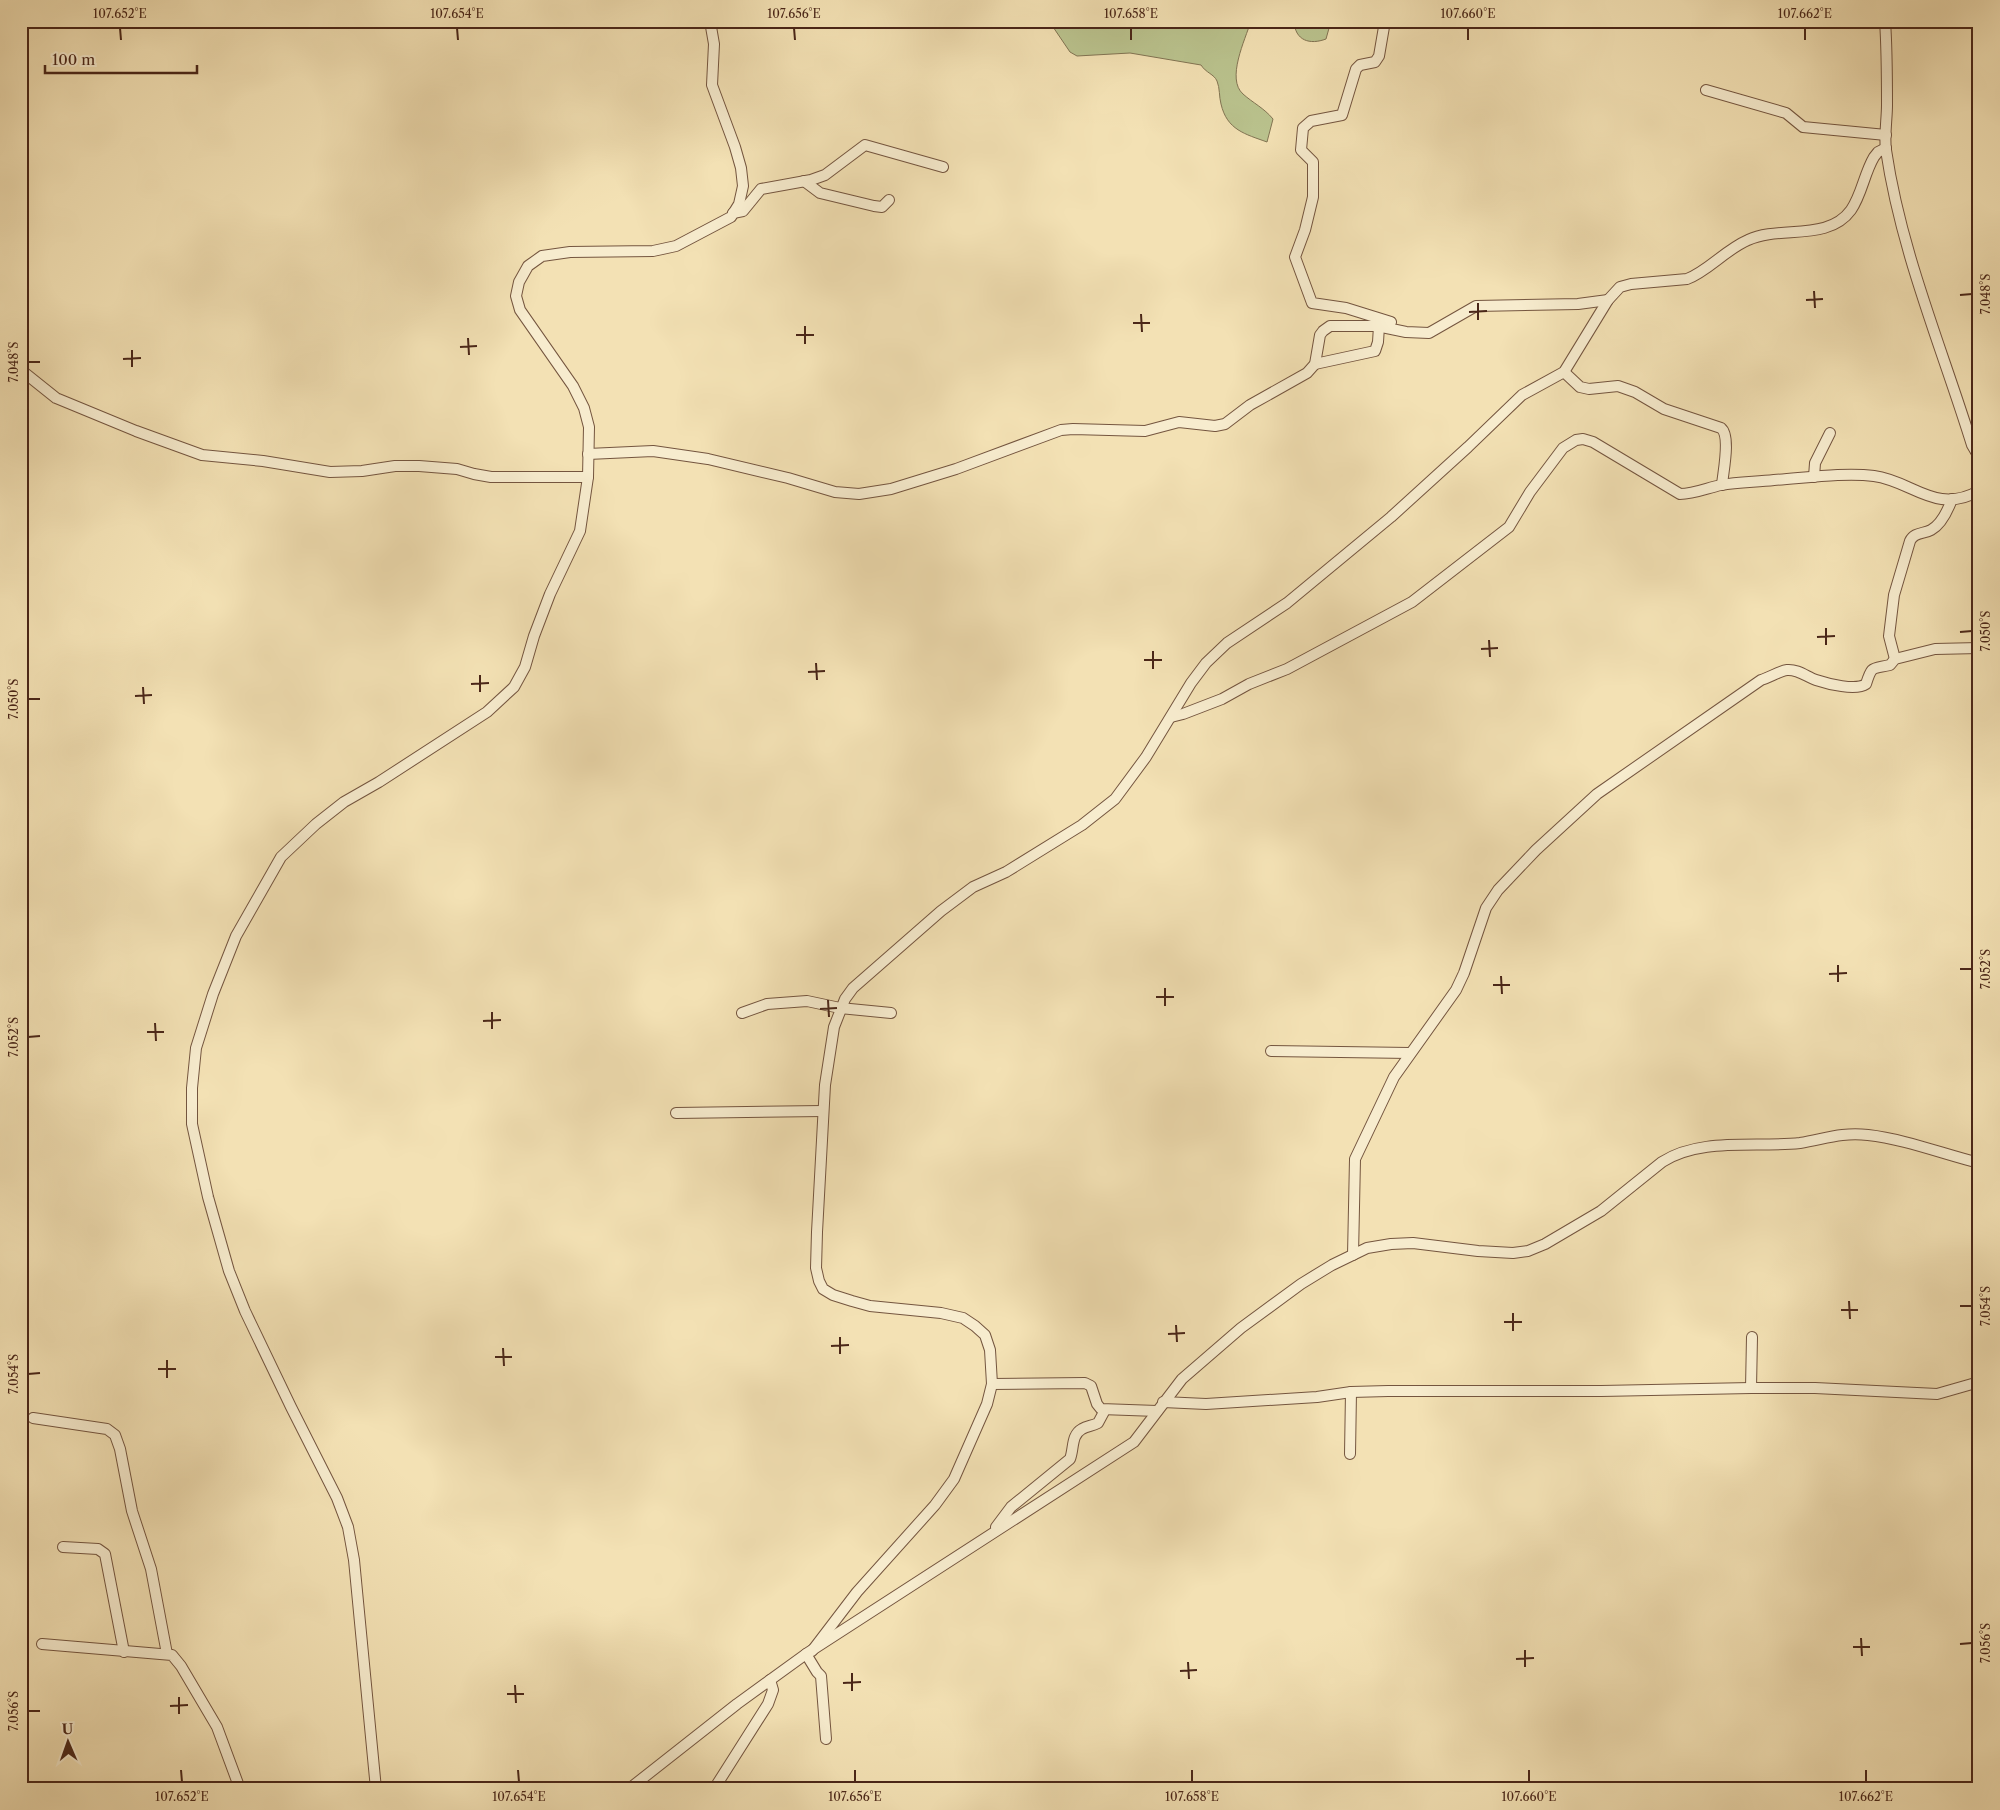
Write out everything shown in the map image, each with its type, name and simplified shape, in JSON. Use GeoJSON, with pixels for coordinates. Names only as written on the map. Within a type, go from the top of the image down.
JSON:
{"type":"FeatureCollection","features":[{"type":"Feature","properties":{"kind":"street"},"geometry":{"type":"LineString","coordinates":[[376,1789],[354,1560],[348,1527],[337,1498],[245,1310],[230,1271],[208,1197],[192,1124],[192,1088],[196,1048],[213,994],[236,936],[281,857],[316,824],[344,802],[379,782],[487,712],[514,687],[525,667],[534,636],[550,594],[580,531],[588,477],[589,427],[584,408],[566,375],[520,310],[516,296],[519,282],[528,266],[542,256],[570,252],[653,251],[676,246],[712,229],[731,217],[739,204],[743,186],[741,168],[712,85],[714,44],[710,21]]}},
{"type":"Feature","properties":{"kind":"street"},"geometry":{"type":"LineString","coordinates":[[1385,21],[1379,56],[1376,62],[1360,66],[1356,69],[1342,114],[1311,121],[1303,128],[1301,150],[1313,162],[1314,192],[1295,259],[1312,303],[1346,308],[1387,322],[1433,331]]}},
{"type":"Feature","properties":{"kind":"street"},"geometry":{"type":"LineString","coordinates":[[1885,21],[1886,148],[1902,228],[1917,284],[1972,445],[1979,457]]}},
{"type":"Feature","properties":{"kind":"street"},"geometry":{"type":"LineString","coordinates":[[1706,90],[1786,113],[1803,127],[1886,135]]}},
{"type":"Feature","properties":{"kind":"street"},"geometry":{"type":"LineString","coordinates":[[733,213],[743,211],[761,189],[804,181],[825,174],[866,145],[943,167]]}},
{"type":"Feature","properties":{"kind":"street"},"geometry":{"type":"LineString","coordinates":[[809,1652],[857,1592],[935,1506],[954,1479],[987,1404],[992,1384],[990,1350],[984,1336],[963,1318],[933,1312],[870,1306],[833,1295],[823,1289],[816,1268],[825,1085],[834,1027],[840,1008],[853,988],[866,974],[973,887],[1006,872],[1082,825],[1115,799],[1129,783],[1191,683],[1206,663],[1227,643],[1287,603],[1390,517],[1468,447],[1522,395],[1564,372],[1608,300],[1620,287],[1695,276],[1721,255],[1750,239],[1767,234],[1826,228],[1840,221],[1856,201],[1870,164],[1878,152],[1886,148]]}},
{"type":"Feature","properties":{"kind":"street"},"geometry":{"type":"LineString","coordinates":[[804,181],[820,193],[874,206],[882,207],[889,200]]}},
{"type":"Feature","properties":{"kind":"street"},"geometry":{"type":"LineString","coordinates":[[588,454],[653,450],[708,459],[788,478],[836,492],[859,494],[891,489],[956,469],[1060,430],[1145,431],[1179,422],[1215,426],[1225,424],[1250,405],[1307,373],[1315,364],[1320,335],[1327,327],[1379,326],[1422,333],[1433,331],[1476,306],[1578,304],[1608,300]]}},
{"type":"Feature","properties":{"kind":"street"},"geometry":{"type":"LineString","coordinates":[[1315,364],[1375,351],[1378,342],[1379,326]]}},
{"type":"Feature","properties":{"kind":"street"},"geometry":{"type":"LineString","coordinates":[[21,370],[56,398],[136,432],[202,455],[263,461],[330,472],[362,471],[395,466],[419,466],[457,469],[491,477],[588,477]]}},
{"type":"Feature","properties":{"kind":"street"},"geometry":{"type":"LineString","coordinates":[[1564,372],[1580,387],[1589,389],[1618,386],[1636,392],[1670,412],[1721,428],[1726,432],[1727,440],[1722,485]]}},
{"type":"Feature","properties":{"kind":"street"},"geometry":{"type":"LineString","coordinates":[[1814,477],[1815,463],[1830,433]]}},
{"type":"Feature","properties":{"kind":"street"},"geometry":{"type":"LineString","coordinates":[[1171,716],[1183,714],[1222,699],[1249,684],[1286,669],[1412,602],[1509,527],[1540,478],[1571,442],[1583,439],[1593,442],[1680,494],[1722,485],[1814,477],[1873,476],[1899,483],[1926,496],[1938,499],[1952,499],[1979,491]]}},
{"type":"Feature","properties":{"kind":"street"},"geometry":{"type":"LineString","coordinates":[[1895,659],[1889,636],[1894,595],[1910,541],[1916,535],[1933,529],[1948,511],[1952,499]]}},
{"type":"Feature","properties":{"kind":"street"},"geometry":{"type":"LineString","coordinates":[[1353,1255],[1355,1159],[1394,1077],[1456,990],[1464,973],[1486,908],[1498,890],[1536,850],[1597,794],[1761,680],[1787,670],[1842,686],[1859,687],[1866,684],[1870,670],[1874,667],[1890,665],[1895,659],[1935,649],[1979,648]]}},
{"type":"Feature","properties":{"kind":"street"},"geometry":{"type":"LineString","coordinates":[[742,1013],[767,1004],[807,1001],[840,1008],[890,1013]]}},
{"type":"Feature","properties":{"kind":"street"},"geometry":{"type":"LineString","coordinates":[[1270,1051],[1410,1053]]}},
{"type":"Feature","properties":{"kind":"street"},"geometry":{"type":"LineString","coordinates":[[676,1113],[823,1111]]}},
{"type":"Feature","properties":{"kind":"street"},"geometry":{"type":"LineString","coordinates":[[629,1789],[809,1652],[1134,1442],[1182,1379],[1241,1328],[1301,1284],[1332,1265],[1367,1248],[1413,1243],[1478,1251],[1513,1253],[1528,1251],[1545,1244],[1582,1223],[1601,1211],[1662,1162],[1671,1156],[1690,1149],[1801,1142],[1837,1134],[1850,1134],[1870,1135],[1979,1162]]}},
{"type":"Feature","properties":{"kind":"street"},"geometry":{"type":"LineString","coordinates":[[1751,1388],[1752,1337]]}},
{"type":"Feature","properties":{"kind":"street"},"geometry":{"type":"LineString","coordinates":[[992,1384],[1085,1383],[1093,1388],[1098,1407],[1104,1410],[1317,1396],[1351,1392],[1815,1388],[1937,1394],[1979,1382]]}},
{"type":"Feature","properties":{"kind":"street"},"geometry":{"type":"LineString","coordinates":[[1350,1454],[1351,1392]]}},
{"type":"Feature","properties":{"kind":"street"},"geometry":{"type":"LineString","coordinates":[[992,1532],[1011,1507],[1070,1460],[1075,1434],[1079,1430],[1098,1423],[1104,1410]]}},
{"type":"Feature","properties":{"kind":"street"},"geometry":{"type":"LineString","coordinates":[[33,1418],[107,1429],[115,1436],[120,1449],[132,1511],[151,1569],[167,1654]]}},
{"type":"Feature","properties":{"kind":"street"},"geometry":{"type":"LineString","coordinates":[[63,1546],[98,1549],[105,1554],[124,1652]]}},
{"type":"Feature","properties":{"kind":"street"},"geometry":{"type":"LineString","coordinates":[[42,1644],[172,1655],[181,1666],[217,1727],[240,1789]]}},
{"type":"Feature","properties":{"kind":"street"},"geometry":{"type":"LineString","coordinates":[[809,1652],[816,1672],[821,1676],[826,1739]]}},
{"type":"Feature","properties":{"kind":"street"},"geometry":{"type":"LineString","coordinates":[[714,1789],[768,1704],[773,1690],[770,1680]]}},
{"type":"Feature","properties":{"kind":"green space"},"geometry":{"type":"Polygon","coordinates":[[[1049,21],[1251,21],[1238,59],[1236,79],[1238,87],[1243,94],[1273,119],[1267,142],[1244,133],[1232,125],[1224,113],[1217,81],[1201,65],[1130,53],[1077,56],[1070,52],[1049,21]]]}},
{"type":"Feature","properties":{"kind":"green space"},"geometry":{"type":"Polygon","coordinates":[[[1294,21],[1331,21],[1326,39],[1314,42],[1300,37],[1295,28],[1294,21]]]}}]}
